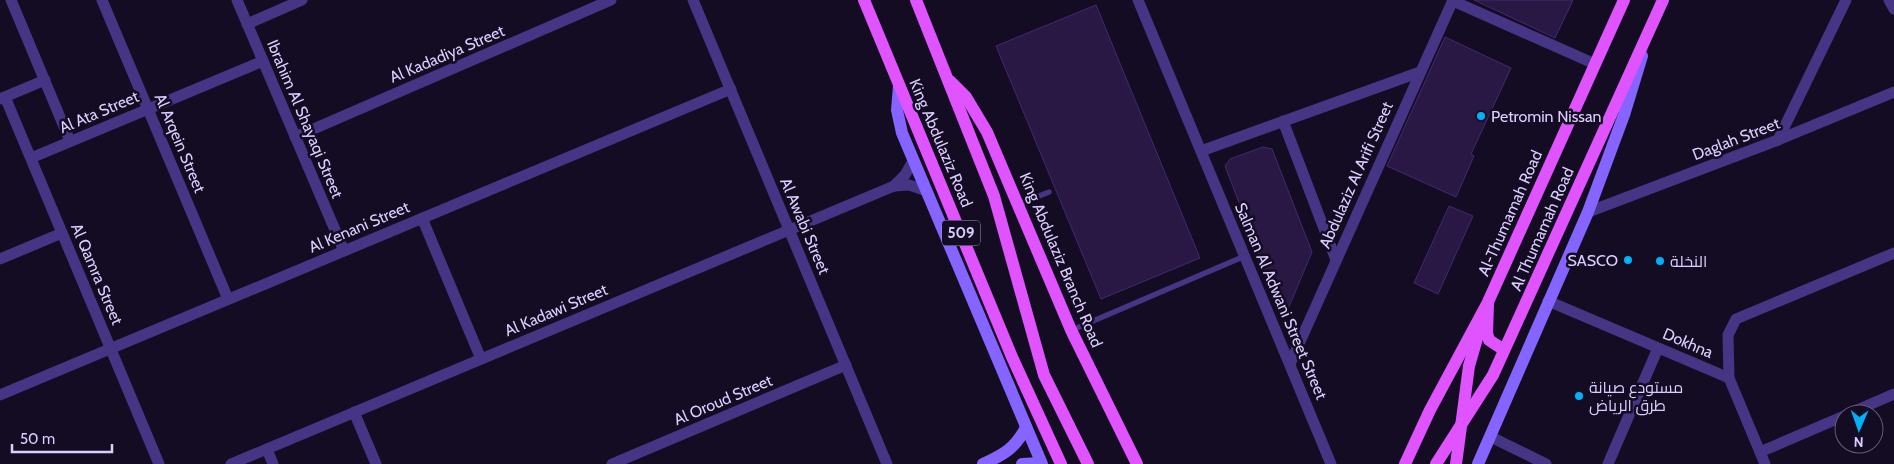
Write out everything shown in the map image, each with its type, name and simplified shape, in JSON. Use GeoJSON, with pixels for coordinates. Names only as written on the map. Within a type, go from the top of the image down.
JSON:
{"type":"FeatureCollection","features":[{"type":"Feature","properties":{"kind":"main road","name":"King Abdulaziz Road"},"geometry":{"type":"LineString","coordinates":[[864,0],[1012,357],[1061,464]]}},
{"type":"Feature","properties":{"kind":"main road","name":"King Abdulaziz Road"},"geometry":{"type":"LineString","coordinates":[[916,0],[994,196],[1044,375],[1088,464]]}},
{"type":"Feature","properties":{"kind":"main road","name":"Al-Thumamah Road"},"geometry":{"type":"LineString","coordinates":[[1488,302],[1624,0]]}},
{"type":"Feature","properties":{"kind":"main road","name":"Al Thumamah Road"},"geometry":{"type":"LineString","coordinates":[[1436,464],[1493,375],[1663,0]]}},
{"type":"Feature","properties":{"kind":"main road","name":"King Abdulaziz Branch Road"},"geometry":{"type":"LineString","coordinates":[[945,76],[966,97],[987,132],[1071,330],[1137,464]]}},
{"type":"Feature","properties":{"kind":"main road","name":"Al Thumamah Road"},"geometry":{"type":"LineString","coordinates":[[1405,464],[1430,410],[1488,302]]}},
{"type":"Feature","properties":{"kind":"main road"},"geometry":{"type":"LineString","coordinates":[[1488,302],[1487,333],[1489,340],[1504,350]]}},
{"type":"Feature","properties":{"kind":"main road"},"geometry":{"type":"LineString","coordinates":[[1456,464],[1469,366],[1488,302]]}},
{"type":"Feature","properties":{"kind":"street"},"geometry":{"type":"LineString","coordinates":[[11,0],[70,141]]}},
{"type":"Feature","properties":{"kind":"street","name":"Al Arqein Street"},"geometry":{"type":"LineString","coordinates":[[102,0],[228,299]]}},
{"type":"Feature","properties":{"kind":"street","name":"Ibrahim Al Shayaqi Street"},"geometry":{"type":"LineString","coordinates":[[237,0],[344,251]]}},
{"type":"Feature","properties":{"kind":"street"},"geometry":{"type":"LineString","coordinates":[[247,24],[302,0]]}},
{"type":"Feature","properties":{"kind":"street","name":"Al Kadadiya Street"},"geometry":{"type":"LineString","coordinates":[[295,137],[611,0]]}},
{"type":"Feature","properties":{"kind":"street","name":"Al Awabi Street"},"geometry":{"type":"LineString","coordinates":[[694,0],[887,464]]}},
{"type":"Feature","properties":{"kind":"street","name":"Salman Al Adwani Street Street"},"geometry":{"type":"LineString","coordinates":[[1138,0],[1331,464]]}},
{"type":"Feature","properties":{"kind":"street"},"geometry":{"type":"LineString","coordinates":[[1778,140],[1846,0]]}},
{"type":"Feature","properties":{"kind":"street"},"geometry":{"type":"LineString","coordinates":[[1889,0],[1894,9]]}},
{"type":"Feature","properties":{"kind":"street"},"geometry":{"type":"LineString","coordinates":[[1453,1],[1595,64]]}},
{"type":"Feature","properties":{"kind":"street","name":"Abdulaziz Al Arifi Street"},"geometry":{"type":"LineString","coordinates":[[1290,364],[1453,1]]}},
{"type":"Feature","properties":{"kind":"street"},"geometry":{"type":"LineString","coordinates":[[1478,464],[1588,212],[1624,115],[1651,26]]}},
{"type":"Feature","properties":{"kind":"street","name":"Al Ata Street"},"geometry":{"type":"LineString","coordinates":[[31,158],[263,61]]}},
{"type":"Feature","properties":{"kind":"street"},"geometry":{"type":"LineString","coordinates":[[1201,151],[1420,72]]}},
{"type":"Feature","properties":{"kind":"street"},"geometry":{"type":"LineString","coordinates":[[2,98],[45,80]]}},
{"type":"Feature","properties":{"kind":"street"},"geometry":{"type":"LineString","coordinates":[[899,86],[898,122],[924,190],[1041,463],[1022,464]]}},
{"type":"Feature","properties":{"kind":"street","name":"Al Kenani Street"},"geometry":{"type":"LineString","coordinates":[[0,395],[731,89]]}},
{"type":"Feature","properties":{"kind":"street","name":"Daglah Street"},"geometry":{"type":"LineString","coordinates":[[1588,212],[1778,140],[1894,92]]}},
{"type":"Feature","properties":{"kind":"street","name":"Al Qamra Street"},"geometry":{"type":"LineString","coordinates":[[2,98],[31,158],[159,464]]}},
{"type":"Feature","properties":{"kind":"street"},"geometry":{"type":"LineString","coordinates":[[1284,121],[1336,260]]}},
{"type":"Feature","properties":{"kind":"street","name":"Al Kadawi Street"},"geometry":{"type":"LineString","coordinates":[[894,186],[913,161]]}},
{"type":"Feature","properties":{"kind":"street","name":"Al Kadawi Street"},"geometry":{"type":"LineString","coordinates":[[231,464],[894,186],[909,186],[924,190]]}},
{"type":"Feature","properties":{"kind":"street"},"geometry":{"type":"LineString","coordinates":[[422,218],[481,359]]}},
{"type":"Feature","properties":{"kind":"street"},"geometry":{"type":"LineString","coordinates":[[0,259],[62,233]]}},
{"type":"Feature","properties":{"kind":"street"},"geometry":{"type":"LineString","coordinates":[[1765,464],[1729,378],[1728,335],[1736,319],[1894,253]]}},
{"type":"Feature","properties":{"kind":"street","name":"Dokhna"},"geometry":{"type":"LineString","coordinates":[[1548,301],[1729,378]]}},
{"type":"Feature","properties":{"kind":"street"},"geometry":{"type":"LineString","coordinates":[[1608,464],[1658,348]]}},
{"type":"Feature","properties":{"kind":"street","name":"Al Oroud Street"},"geometry":{"type":"LineString","coordinates":[[612,464],[846,365]]}},
{"type":"Feature","properties":{"kind":"street"},"geometry":{"type":"LineString","coordinates":[[1871,404],[1894,394]]}},
{"type":"Feature","properties":{"kind":"street"},"geometry":{"type":"LineString","coordinates":[[354,412],[376,464]]}},
{"type":"Feature","properties":{"kind":"street"},"geometry":{"type":"LineString","coordinates":[[1760,452],[1834,420]]}},
{"type":"Feature","properties":{"kind":"street"},"geometry":{"type":"LineString","coordinates":[[983,464],[1012,449],[1017,444],[1026,427]]}},
{"type":"Feature","properties":{"kind":"street"},"geometry":{"type":"LineString","coordinates":[[1490,437],[1546,464]]}},
{"type":"Feature","properties":{"kind":"street"},"geometry":{"type":"LineString","coordinates":[[267,449],[273,464]]}},
{"type":"Feature","properties":{"kind":"lane"},"geometry":{"type":"LineString","coordinates":[[1019,204],[1049,192]]}},
{"type":"Feature","properties":{"kind":"lane"},"geometry":{"type":"LineString","coordinates":[[1071,330],[1245,256]]}},
{"type":"Feature","properties":{"kind":"building"},"geometry":{"type":"Polygon","coordinates":[[[1474,0],[1573,0],[1555,38],[1474,0]]]}},
{"type":"Feature","properties":{"kind":"building"},"geometry":{"type":"Polygon","coordinates":[[[1096,5],[1200,258],[1101,299],[996,46],[1096,5]]]}},
{"type":"Feature","properties":{"kind":"building"},"geometry":{"type":"Polygon","coordinates":[[[1445,37],[1511,68],[1471,154],[1474,156],[1456,197],[1387,166],[1445,37]]]}},
{"type":"Feature","properties":{"kind":"building"},"geometry":{"type":"Polygon","coordinates":[[[1263,147],[1272,149],[1312,252],[1288,309],[1281,312],[1225,166],[1230,159],[1263,147]]]}},
{"type":"Feature","properties":{"kind":"building"},"geometry":{"type":"Polygon","coordinates":[[[1449,206],[1473,216],[1438,294],[1414,283],[1449,206]]]}},
{"type":"Feature","properties":{"kind":"place","name":"Petromin Nissan"},"geometry":{"type":"Point","coordinates":[1481,116]}},
{"type":"Feature","properties":{"kind":"place","name":"SASCO"},"geometry":{"type":"Point","coordinates":[1628,260]}},
{"type":"Feature","properties":{"kind":"place","name":"النخلة"},"geometry":{"type":"Point","coordinates":[1660,261]}},
{"type":"Feature","properties":{"kind":"place","name":"مستودع صيانة طرق الرياض"},"geometry":{"type":"Point","coordinates":[1579,396]}}]}
